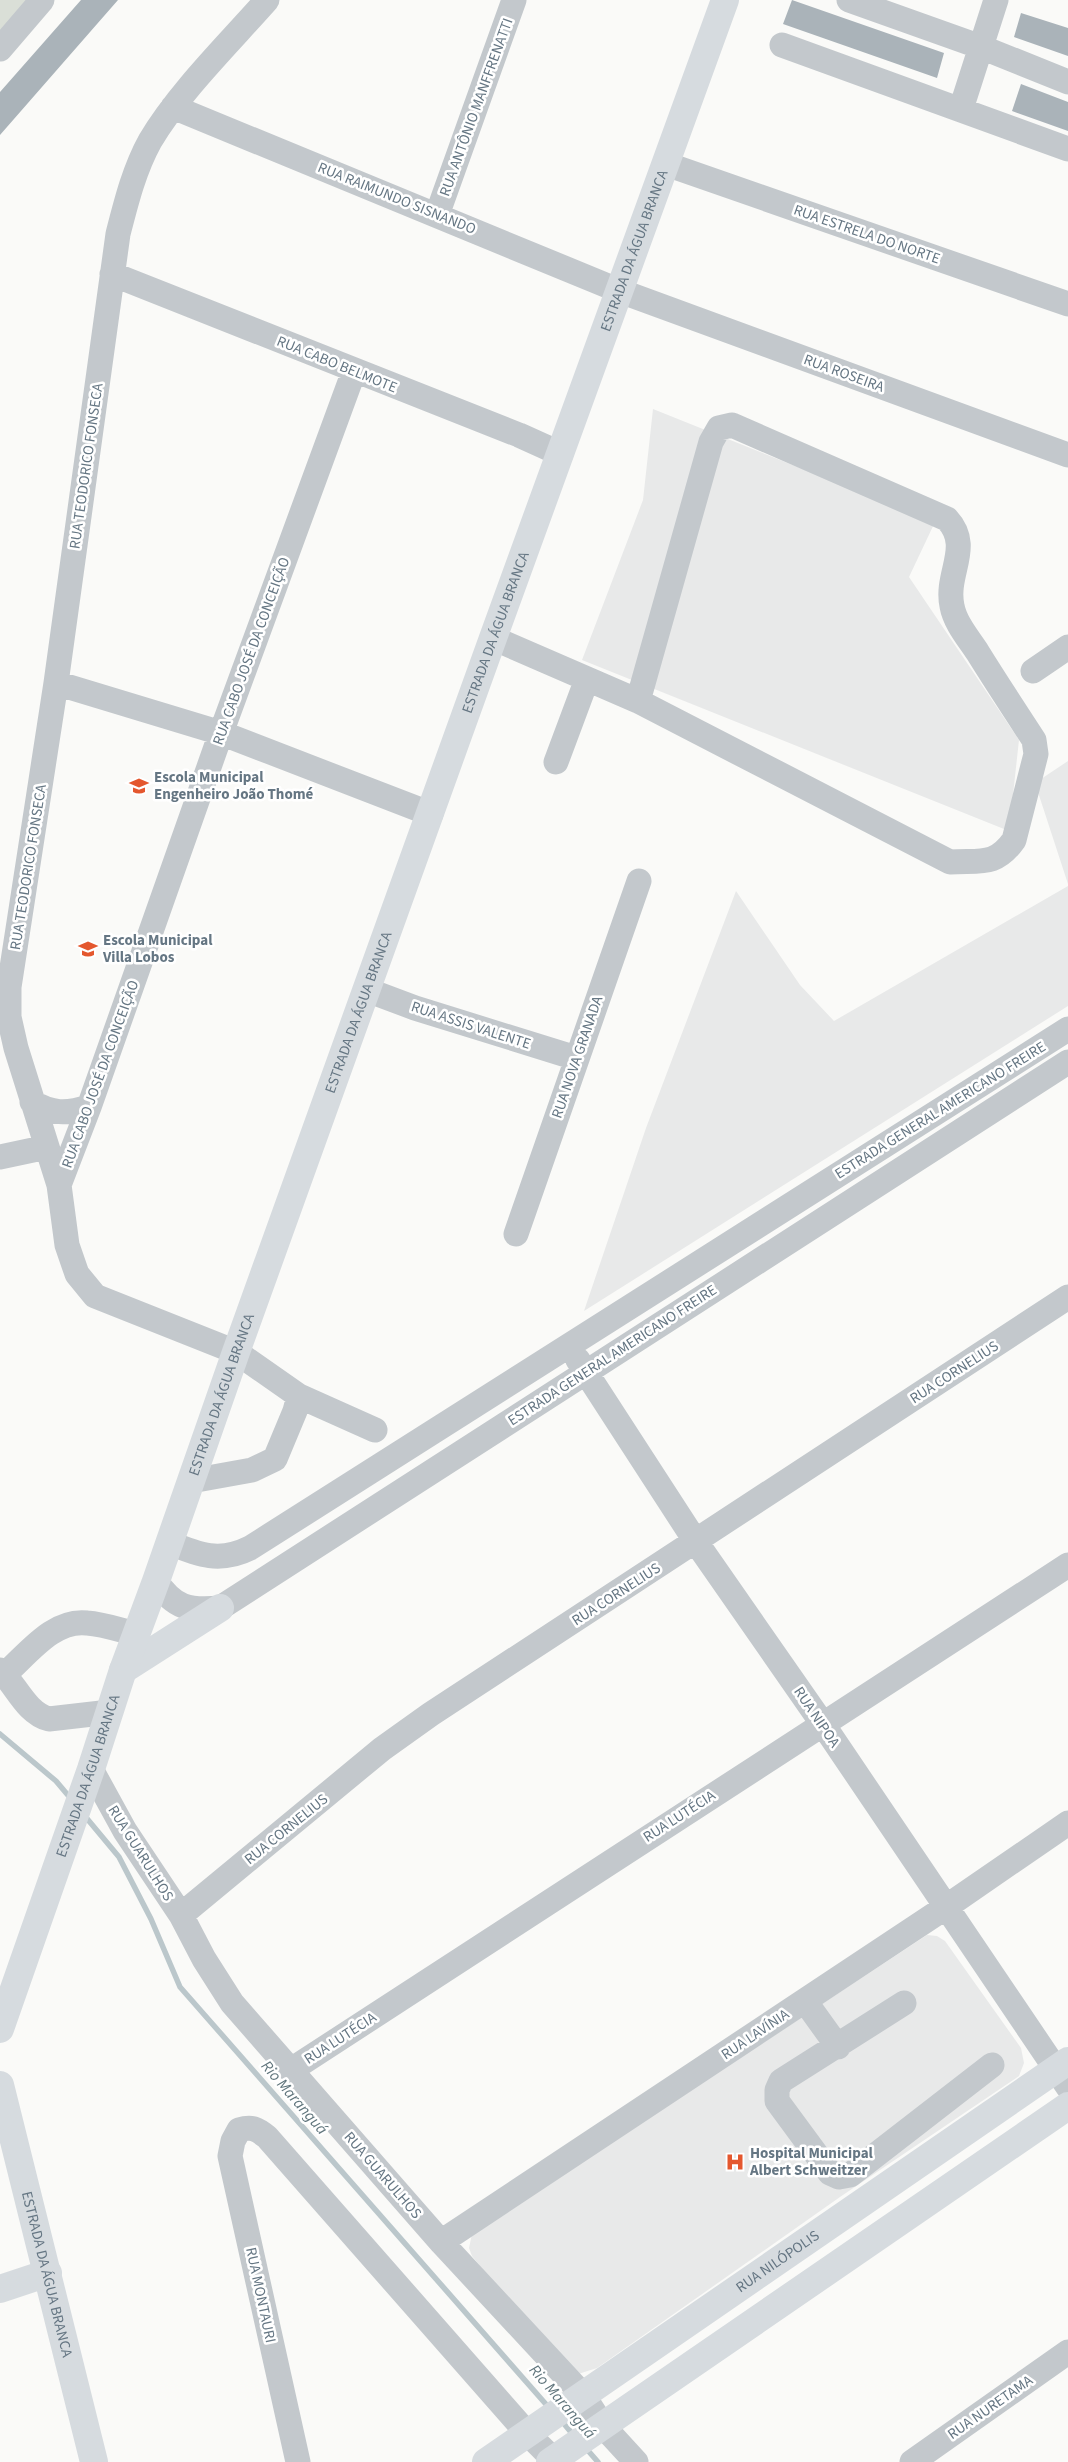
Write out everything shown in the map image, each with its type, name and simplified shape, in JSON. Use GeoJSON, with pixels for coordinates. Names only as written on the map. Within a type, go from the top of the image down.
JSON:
{"type":"FeatureCollection","features":[{"type":"Feature","properties":{"kind":"main road","name":"ESTRADA DA ÁGUA BRANCA"},"geometry":{"type":"LineString","coordinates":[[0,2029],[11,1969],[63,1848],[123,1670],[170,1543],[236,1352],[725,0]]}},
{"type":"Feature","properties":{"kind":"main road"},"geometry":{"type":"LineString","coordinates":[[123,1670],[220,1608]]}},
{"type":"Feature","properties":{"kind":"main road","name":"RUA NILÓPOLIS"},"geometry":{"type":"LineString","coordinates":[[486,2462],[984,2119],[1064,2072]]}},
{"type":"Feature","properties":{"kind":"main road","name":"ESTRADA DA ÁGUA BRANCA"},"geometry":{"type":"LineString","coordinates":[[0,2085],[94,2462]]}},
{"type":"Feature","properties":{"kind":"main road"},"geometry":{"type":"LineString","coordinates":[[557,2458],[1068,2106]]}},
{"type":"Feature","properties":{"kind":"main road"},"geometry":{"type":"LineString","coordinates":[[984,2119],[1004,2149]]}},
{"type":"Feature","properties":{"kind":"main road"},"geometry":{"type":"LineString","coordinates":[[851,2210],[871,2241]]}},
{"type":"Feature","properties":{"kind":"main road"},"geometry":{"type":"LineString","coordinates":[[0,2289],[48,2273]]}},
{"type":"Feature","properties":{"kind":"street"},"geometry":{"type":"LineString","coordinates":[[0,49],[42,0]]}},
{"type":"Feature","properties":{"kind":"street","name":"RUA TEODORICO FONSECA"},"geometry":{"type":"LineString","coordinates":[[267,0],[173,107],[151,141],[137,169],[118,234],[56,683],[9,987],[9,1017],[32,1102],[59,1185],[67,1245],[77,1274],[95,1296],[236,1352],[299,1396],[375,1430]]}},
{"type":"Feature","properties":{"kind":"street","name":"RUA ANTÔNIO MANFFRENATTI"},"geometry":{"type":"LineString","coordinates":[[437,215],[514,0]]}},
{"type":"Feature","properties":{"kind":"street"},"geometry":{"type":"LineString","coordinates":[[849,0],[981,47],[1068,82]]}},
{"type":"Feature","properties":{"kind":"street"},"geometry":{"type":"LineString","coordinates":[[960,109],[996,0]]}},
{"type":"Feature","properties":{"kind":"street"},"geometry":{"type":"LineString","coordinates":[[782,44],[1068,149]]}},
{"type":"Feature","properties":{"kind":"street","name":"RUA RAIMUNDO SISNANDO"},"geometry":{"type":"LineString","coordinates":[[173,107],[620,291]]}},
{"type":"Feature","properties":{"kind":"street","name":"RUA ESTRELA DO NORTE"},"geometry":{"type":"LineString","coordinates":[[666,164],[1068,304]]}},
{"type":"Feature","properties":{"kind":"street","name":"RUA CABO BELMOTE"},"geometry":{"type":"LineString","coordinates":[[112,274],[354,371],[519,434],[561,454]]}},
{"type":"Feature","properties":{"kind":"street","name":"RUA ROSEIRA"},"geometry":{"type":"LineString","coordinates":[[620,291],[1066,448]]}},
{"type":"Feature","properties":{"kind":"street","name":"RUA CABO JOSÉ DA CONCEIÇÃO"},"geometry":{"type":"LineString","coordinates":[[59,1185],[89,1108],[221,734],[354,371]]}},
{"type":"Feature","properties":{"kind":"street"},"geometry":{"type":"LineString","coordinates":[[493,638],[638,701],[950,862],[995,860],[1007,851],[1014,840],[1036,754],[1034,740],[961,627],[952,607],[950,588],[960,544],[956,529],[952,524],[938,515],[732,425],[719,428],[711,442],[638,701]]}},
{"type":"Feature","properties":{"kind":"street"},"geometry":{"type":"LineString","coordinates":[[1033,671],[1068,647]]}},
{"type":"Feature","properties":{"kind":"street"},"geometry":{"type":"LineString","coordinates":[[556,762],[587,679]]}},
{"type":"Feature","properties":{"kind":"street"},"geometry":{"type":"LineString","coordinates":[[56,683],[221,734],[431,814]]}},
{"type":"Feature","properties":{"kind":"street","name":"RUA NOVA GRANADA"},"geometry":{"type":"LineString","coordinates":[[516,1234],[639,881]]}},
{"type":"Feature","properties":{"kind":"street","name":"RUA ASSIS VALENTE"},"geometry":{"type":"LineString","coordinates":[[367,990],[415,1008],[576,1058]]}},
{"type":"Feature","properties":{"kind":"street","name":"ESTRADA GENERAL AMERICANO FREIRE"},"geometry":{"type":"LineString","coordinates":[[170,1543],[208,1557],[219,1558],[240,1553],[1068,1029]]}},
{"type":"Feature","properties":{"kind":"street","name":"ESTRADA GENERAL AMERICANO FREIRE"},"geometry":{"type":"LineString","coordinates":[[220,1608],[1068,1062]]}},
{"type":"Feature","properties":{"kind":"street"},"geometry":{"type":"LineString","coordinates":[[32,1102],[45,1110],[60,1113],[89,1108]]}},
{"type":"Feature","properties":{"kind":"street"},"geometry":{"type":"LineString","coordinates":[[0,1157],[47,1147]]}},
{"type":"Feature","properties":{"kind":"street","name":"RUA CORNELIUS"},"geometry":{"type":"LineString","coordinates":[[181,1915],[382,1750],[431,1714],[1068,1297]]}},
{"type":"Feature","properties":{"kind":"street","name":"RUA NIPOA"},"geometry":{"type":"LineString","coordinates":[[569,1345],[585,1373],[696,1542],[822,1723],[946,1907],[1064,2072]]}},
{"type":"Feature","properties":{"kind":"street"},"geometry":{"type":"LineString","coordinates":[[191,1481],[252,1470],[275,1459],[295,1411],[299,1396]]}},
{"type":"Feature","properties":{"kind":"street","name":"RUA LUTÉCIA"},"geometry":{"type":"LineString","coordinates":[[291,2070],[1068,1564]]}},
{"type":"Feature","properties":{"kind":"street"},"geometry":{"type":"LineString","coordinates":[[156,1581],[170,1599],[185,1608],[202,1610],[220,1608]]}},
{"type":"Feature","properties":{"kind":"street"},"geometry":{"type":"LineString","coordinates":[[110,1712],[49,1719],[41,1717],[33,1711],[2,1672],[50,1633],[66,1624],[86,1623],[136,1634]]}},
{"type":"Feature","properties":{"kind":"street","name":"RUA GUARULHOS"},"geometry":{"type":"LineString","coordinates":[[88,1777],[181,1915],[204,1960],[232,2003],[441,2242],[575,2400],[597,2430],[636,2462]]}},
{"type":"Feature","properties":{"kind":"street","name":"RUA LAVÍNIA"},"geometry":{"type":"LineString","coordinates":[[441,2242],[946,1907],[1068,1823]]}},
{"type":"Feature","properties":{"kind":"street"},"geometry":{"type":"LineString","coordinates":[[805,2001],[838,2047]]}},
{"type":"Feature","properties":{"kind":"street"},"geometry":{"type":"LineString","coordinates":[[904,2003],[838,2047],[781,2081],[777,2090],[777,2101],[830,2174],[840,2177],[850,2175],[992,2065]]}},
{"type":"Feature","properties":{"kind":"street","name":"RUA MONTAURI"},"geometry":{"type":"LineString","coordinates":[[298,2462],[230,2156],[233,2141],[239,2130],[249,2127],[258,2130],[267,2137],[537,2427]]}},
{"type":"Feature","properties":{"kind":"street","name":"RUA NURETAMA"},"geometry":{"type":"LineString","coordinates":[[912,2462],[1068,2352]]}},
{"type":"Feature","properties":{"kind":"street"},"geometry":{"type":"LineString","coordinates":[[537,2427],[557,2458]]}},
{"type":"Feature","properties":{"kind":"shaded area"},"geometry":{"type":"Polygon","coordinates":[[[0,0],[41,0],[0,48],[0,0]]]}},
{"type":"Feature","properties":{"kind":"shaded area"},"geometry":{"type":"Polygon","coordinates":[[[653,409],[935,522],[909,577],[1019,740],[1009,831],[582,660],[643,500],[653,409]]]}},
{"type":"Feature","properties":{"kind":"shaded area"},"geometry":{"type":"Polygon","coordinates":[[[1068,761],[1068,884],[1035,783],[1068,761]]]}},
{"type":"Feature","properties":{"kind":"shaded area"},"geometry":{"type":"Polygon","coordinates":[[[1068,886],[1068,1006],[584,1311],[646,1128],[736,891],[800,985],[834,1021],[1068,886]]]}},
{"type":"Feature","properties":{"kind":"shaded area","name":"Hospital Municipal Albert Schweitzer"},"geometry":{"type":"Polygon","coordinates":[[[927,1935],[937,1936],[945,1941],[1021,2048],[1024,2063],[1019,2076],[840,2197],[597,2368],[575,2375],[566,2372],[472,2256],[469,2248],[472,2234],[927,1935]]]}},
{"type":"Feature","properties":{"kind":"building"},"geometry":{"type":"Polygon","coordinates":[[[81,0],[118,0],[0,135],[0,92],[81,0]]]}},
{"type":"Feature","properties":{"kind":"building"},"geometry":{"type":"Polygon","coordinates":[[[792,0],[944,53],[937,78],[783,24],[792,0]]]}},
{"type":"Feature","properties":{"kind":"building"},"geometry":{"type":"Polygon","coordinates":[[[1021,13],[1068,28],[1068,56],[1014,37],[1021,13]]]}},
{"type":"Feature","properties":{"kind":"building"},"geometry":{"type":"Polygon","coordinates":[[[1021,84],[1068,102],[1068,131],[1012,111],[1021,84]]]}},
{"type":"Feature","properties":{"kind":"waterway","name":"Rio Maranguá"},"geometry":{"type":"LineString","coordinates":[[0,1734],[56,1781],[72,1800]]}},
{"type":"Feature","properties":{"kind":"waterway","name":"Rio Maranguá"},"geometry":{"type":"LineString","coordinates":[[84,1815],[119,1857],[151,1919],[180,1987],[551,2410]]}},
{"type":"Feature","properties":{"kind":"waterway","name":"Rio Maranguá"},"geometry":{"type":"LineString","coordinates":[[561,2420],[574,2436]]}},
{"type":"Feature","properties":{"kind":"waterway","name":"Rio Maranguá"},"geometry":{"type":"LineString","coordinates":[[584,2446],[598,2462]]}},
{"type":"Feature","properties":{"kind":"place","name":"Escola Municipal Engenheiro João Thomé"},"geometry":{"type":"Point","coordinates":[139,786]}},
{"type":"Feature","properties":{"kind":"place","name":"Escola Municipal Villa Lobos"},"geometry":{"type":"Point","coordinates":[88,949]}},
{"type":"Feature","properties":{"kind":"place","name":"Hospital Municipal Albert Schweitzer"},"geometry":{"type":"Point","coordinates":[735,2162]}}]}
